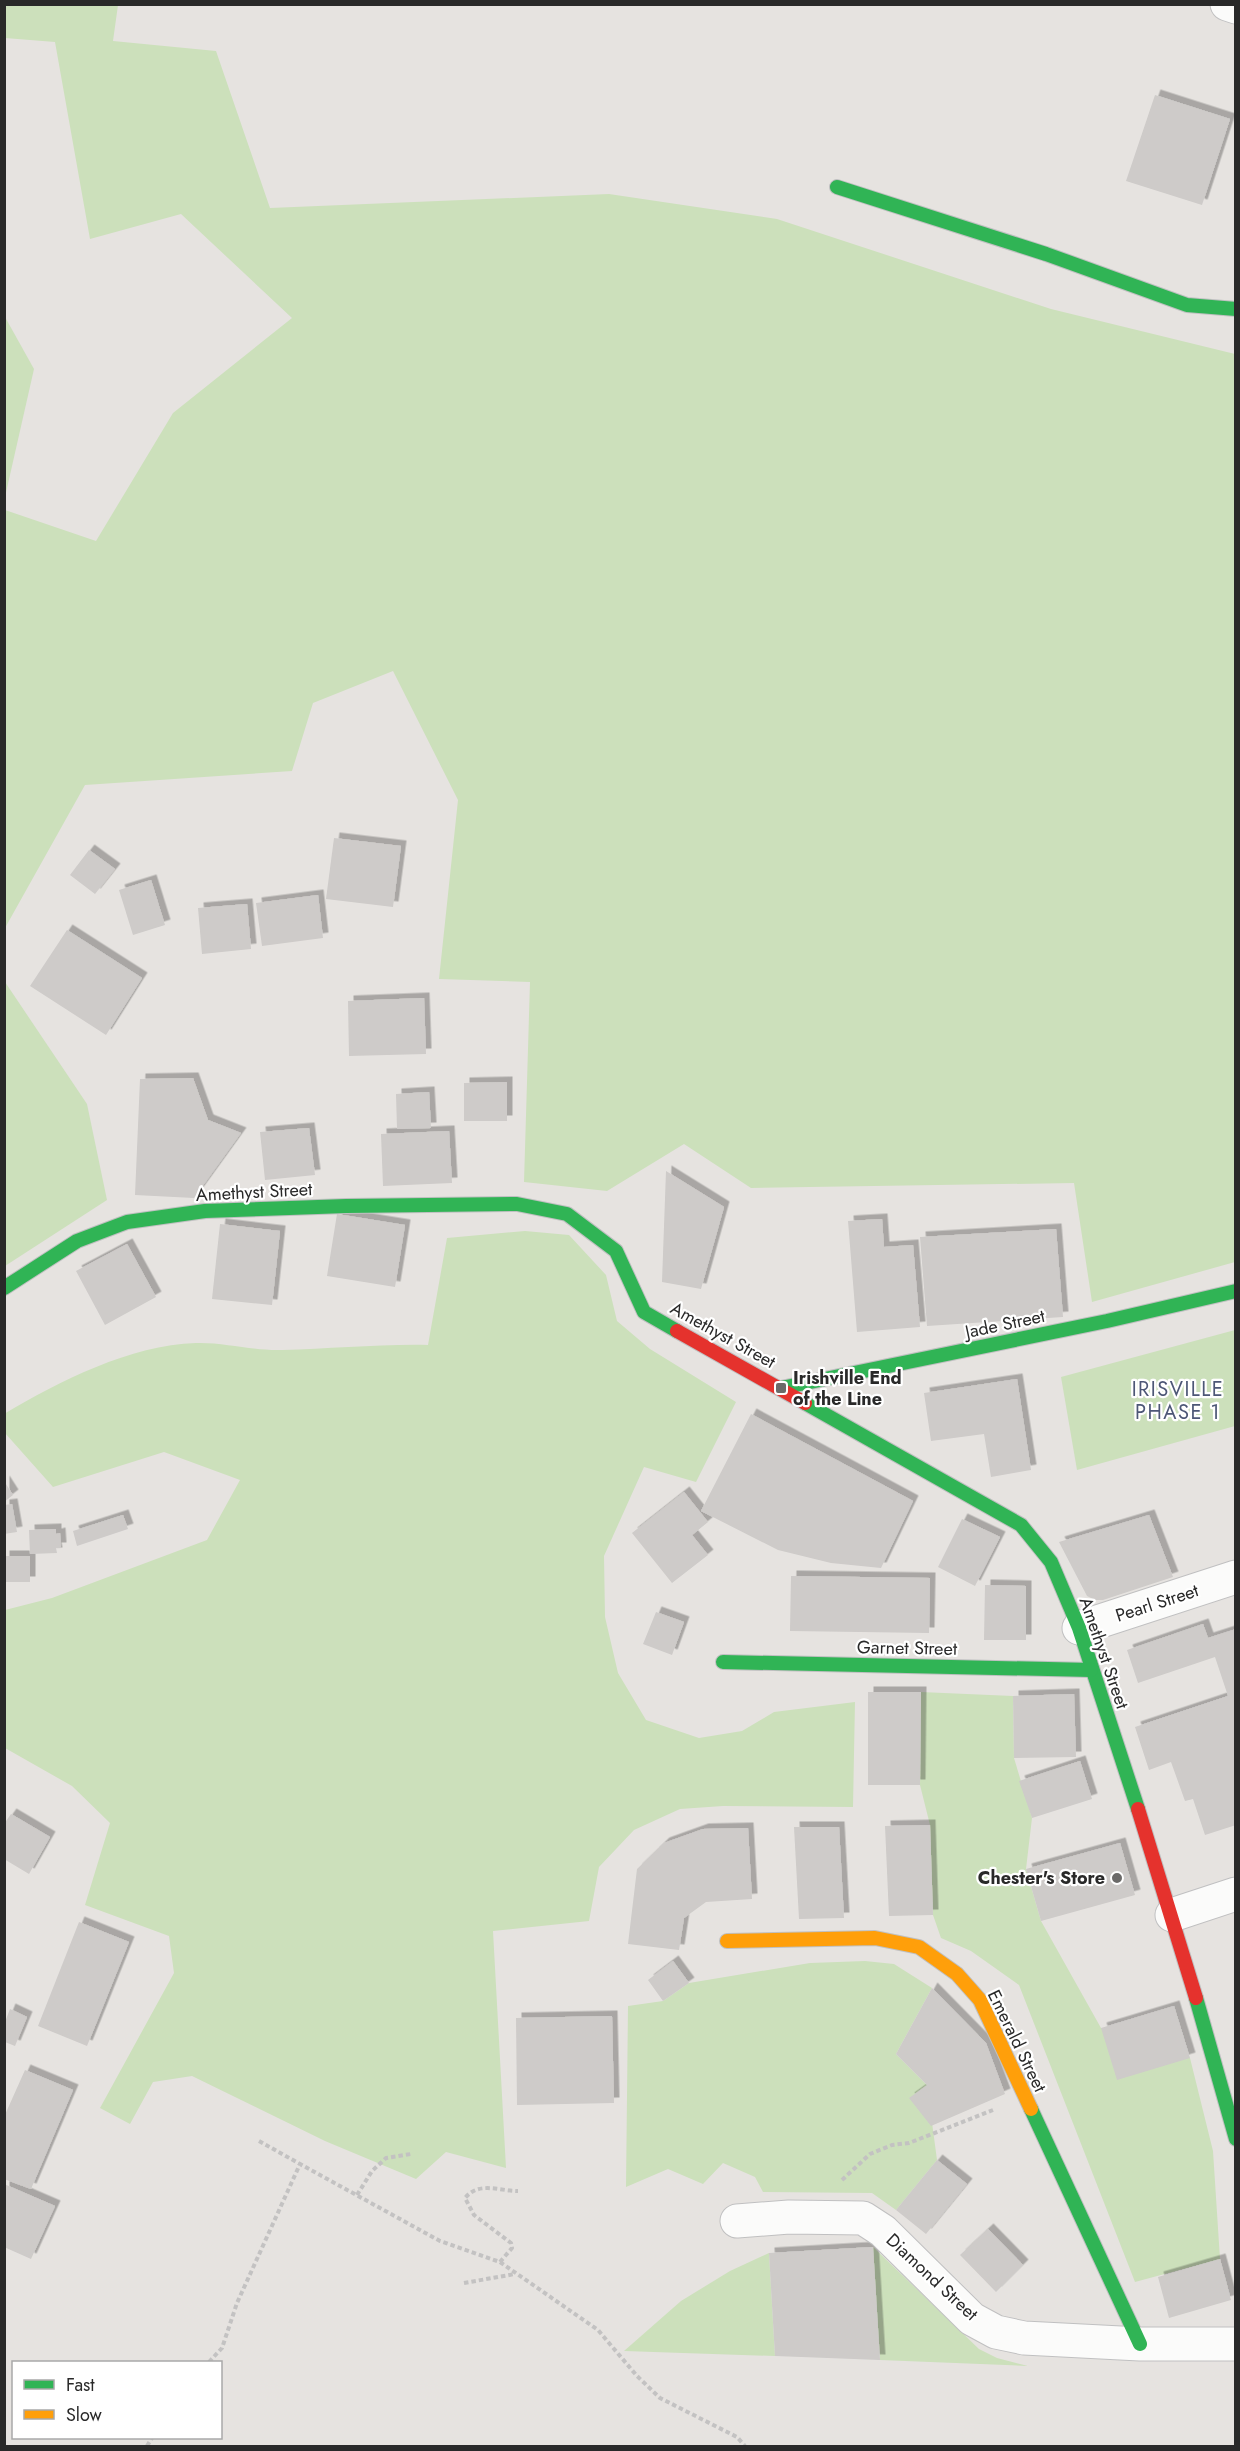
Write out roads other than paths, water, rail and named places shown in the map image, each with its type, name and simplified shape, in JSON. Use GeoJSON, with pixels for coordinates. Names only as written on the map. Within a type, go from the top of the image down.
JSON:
{"type":"FeatureCollection","features":[{"type":"Feature","properties":{"kind":"street"},"geometry":{"type":"LineString","coordinates":[[1227,4],[1236,7]]}},
{"type":"Feature","properties":{"kind":"street"},"geometry":{"type":"LineString","coordinates":[[837,187],[1046,254],[1187,305],[1236,309]]}},
{"type":"Feature","properties":{"kind":"street","name":"Amethyst Street"},"geometry":{"type":"LineString","coordinates":[[4,1288],[77,1242],[127,1222],[206,1210],[517,1204],[567,1214],[616,1251],[644,1312],[1021,1525],[1052,1562],[1079,1628],[1172,1915],[1236,2139]]}},
{"type":"Feature","properties":{"kind":"street","name":"Jade Street"},"geometry":{"type":"LineString","coordinates":[[781,1388],[1107,1321],[1236,1291]]}},
{"type":"Feature","properties":{"kind":"street","name":"Pearl Street"},"geometry":{"type":"LineString","coordinates":[[1079,1628],[1236,1577]]}},
{"type":"Feature","properties":{"kind":"street","name":"Garnet Street"},"geometry":{"type":"LineString","coordinates":[[723,1662],[1091,1670]]}},
{"type":"Feature","properties":{"kind":"street"},"geometry":{"type":"LineString","coordinates":[[1172,1915],[1236,1894]]}},
{"type":"Feature","properties":{"kind":"street","name":"Emerald Street"},"geometry":{"type":"LineString","coordinates":[[727,1941],[874,1938],[920,1947],[957,1974],[980,2000],[1140,2344]]}},
{"type":"Feature","properties":{"kind":"street","name":"Diamond Street"},"geometry":{"type":"LineString","coordinates":[[737,2221],[827,2217],[863,2218],[883,2231],[972,2319],[996,2332],[1024,2338],[1140,2344],[1236,2344]]}},
{"type":"Feature","properties":{"kind":"place","name":"Irishville End of the Line"},"geometry":{"type":"Point","coordinates":[781,1388]}},
{"type":"Feature","properties":{"kind":"place","name":"Chester's Store"},"geometry":{"type":"Point","coordinates":[1117,1878]}},
{"type":"Feature","properties":{"kind":"district","name":"IRISVILLE PHASE 1"},"geometry":{"type":"Point","coordinates":[1178,1400]}}]}
